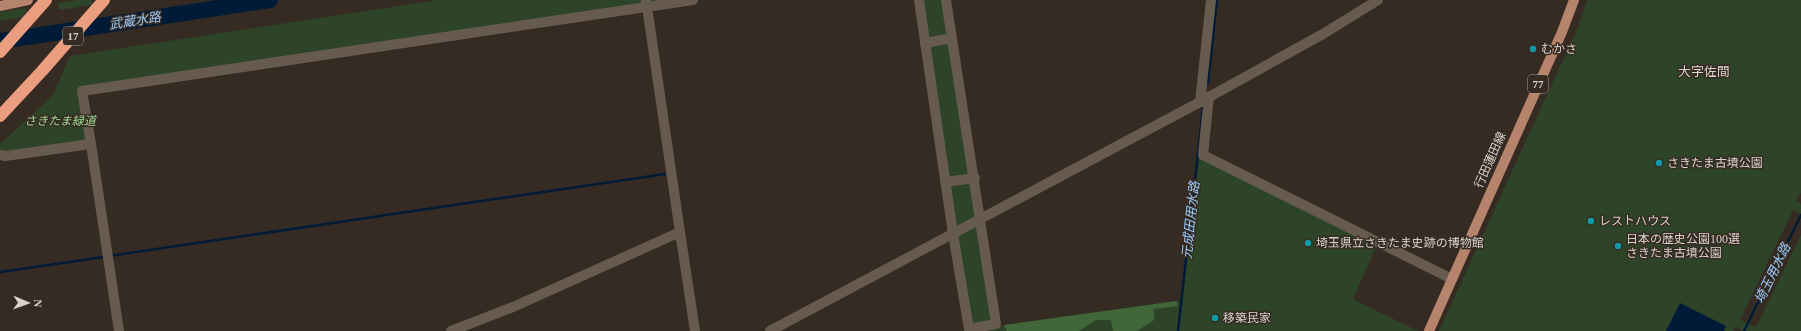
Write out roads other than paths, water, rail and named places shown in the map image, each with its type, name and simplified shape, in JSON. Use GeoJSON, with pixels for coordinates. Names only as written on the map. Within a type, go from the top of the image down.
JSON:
{"type":"FeatureCollection","features":[{"type":"Feature","properties":{"kind":"highway"},"geometry":{"type":"LineString","coordinates":[[0,52],[46,0]]}},
{"type":"Feature","properties":{"kind":"highway","name":"17"},"geometry":{"type":"LineString","coordinates":[[0,116],[42,71],[104,0]]}},
{"type":"Feature","properties":{"kind":"main road"},"geometry":{"type":"LineString","coordinates":[[0,6],[28,0]]}},
{"type":"Feature","properties":{"kind":"main road","name":"行田蓮田線"},"geometry":{"type":"LineString","coordinates":[[1429,331],[1562,32],[1574,0]]}},
{"type":"Feature","properties":{"kind":"street"},"geometry":{"type":"LineString","coordinates":[[119,331],[82,91],[646,3],[693,0]]}},
{"type":"Feature","properties":{"kind":"street"},"geometry":{"type":"LineString","coordinates":[[919,0],[968,329],[996,324],[975,178],[946,0]]}},
{"type":"Feature","properties":{"kind":"street"},"geometry":{"type":"LineString","coordinates":[[1200,102],[1211,0]]}},
{"type":"Feature","properties":{"kind":"street"},"geometry":{"type":"LineString","coordinates":[[770,331],[1200,102],[1323,34],[1378,0]]}},
{"type":"Feature","properties":{"kind":"street"},"geometry":{"type":"LineString","coordinates":[[646,3],[696,331]]}},
{"type":"Feature","properties":{"kind":"street"},"geometry":{"type":"LineString","coordinates":[[925,42],[952,38]]}},
{"type":"Feature","properties":{"kind":"street"},"geometry":{"type":"LineString","coordinates":[[1209,96],[1203,155],[1452,279]]}},
{"type":"Feature","properties":{"kind":"street"},"geometry":{"type":"LineString","coordinates":[[0,155],[5,156],[91,144]]}},
{"type":"Feature","properties":{"kind":"street"},"geometry":{"type":"LineString","coordinates":[[945,182],[975,178]]}},
{"type":"Feature","properties":{"kind":"street"},"geometry":{"type":"LineString","coordinates":[[451,331],[513,307],[680,232]]}},
{"type":"Feature","properties":{"kind":"water"},"geometry":{"type":"Polygon","coordinates":[[[1680,303],[1726,326],[1724,331],[1666,331],[1680,303]]]}},
{"type":"Feature","properties":{"kind":"waterway","name":"武蔵水路"},"geometry":{"type":"LineString","coordinates":[[0,41],[270,0]]}},
{"type":"Feature","properties":{"kind":"waterway","name":"元成田用水路"},"geometry":{"type":"LineString","coordinates":[[1208,83],[1217,0]]}},
{"type":"Feature","properties":{"kind":"waterway","name":"元成田用水路"},"geometry":{"type":"LineString","coordinates":[[1178,331],[1203,108]]}},
{"type":"Feature","properties":{"kind":"waterway"},"geometry":{"type":"LineString","coordinates":[[109,256],[665,174]]}},
{"type":"Feature","properties":{"kind":"waterway","name":"埼玉用水路"},"geometry":{"type":"LineString","coordinates":[[1744,331],[1801,215]]}},
{"type":"Feature","properties":{"kind":"waterway"},"geometry":{"type":"LineString","coordinates":[[0,272],[104,257]]}},
{"type":"Feature","properties":{"kind":"place","name":"むかさ"},"geometry":{"type":"Point","coordinates":[1533,49]}},
{"type":"Feature","properties":{"kind":"place","name":"さきたま古墳公園"},"geometry":{"type":"Point","coordinates":[1659,163]}},
{"type":"Feature","properties":{"kind":"place","name":"レストハウス"},"geometry":{"type":"Point","coordinates":[1591,221]}},
{"type":"Feature","properties":{"kind":"place","name":"埼玉県立さきたま史跡の博物館"},"geometry":{"type":"Point","coordinates":[1308,243]}},
{"type":"Feature","properties":{"kind":"place","name":"日本の歴史公園100選 さきたま古墳公園"},"geometry":{"type":"Point","coordinates":[1618,246]}},
{"type":"Feature","properties":{"kind":"place","name":"移築民家"},"geometry":{"type":"Point","coordinates":[1215,318]}},
{"type":"Feature","properties":{"kind":"district","name":"大字佐間"},"geometry":{"type":"Point","coordinates":[1704,71]}},
{"type":"Feature","properties":{"kind":"park label","name":"さきたま緑道"},"geometry":{"type":"Point","coordinates":[60,121]}}]}
